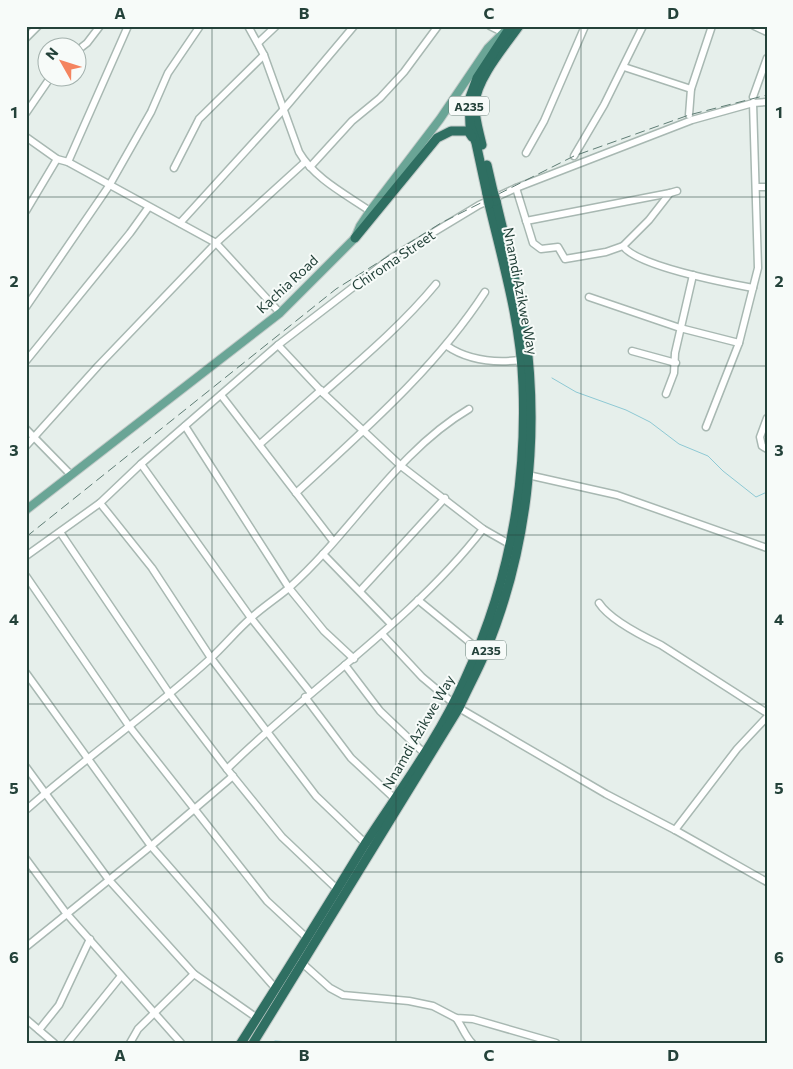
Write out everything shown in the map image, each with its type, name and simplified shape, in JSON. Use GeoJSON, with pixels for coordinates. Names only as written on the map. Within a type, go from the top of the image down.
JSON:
{"type":"FeatureCollection","features":[{"type":"Feature","properties":{"kind":"highway","name":"Nnamdi Azikwe Way"},"geometry":{"type":"LineString","coordinates":[[241,1043],[424,753],[456,706],[494,607],[511,545],[520,486],[523,443],[521,360],[490,193],[468,112],[471,90],[488,60],[514,26]]}},
{"type":"Feature","properties":{"kind":"highway","name":"A235"},"geometry":{"type":"LineString","coordinates":[[490,193],[475,101],[486,76],[514,26]]}},
{"type":"Feature","properties":{"kind":"highway"},"geometry":{"type":"LineString","coordinates":[[355,238],[437,138],[451,131],[463,130],[470,133],[476,143]]}},
{"type":"Feature","properties":{"kind":"highway","name":"Nnamdi Azikwe Way"},"geometry":{"type":"LineString","coordinates":[[253,1043],[456,706],[485,653],[507,590],[521,530],[528,475],[531,424],[528,356],[518,297],[492,203]]}},
{"type":"Feature","properties":{"kind":"main road","name":"Kachia Road"},"geometry":{"type":"LineString","coordinates":[[26,510],[280,313],[355,238],[370,211],[502,32],[514,26]]}},
{"type":"Feature","properties":{"kind":"street"},"geometry":{"type":"LineString","coordinates":[[26,38],[38,26]]}},
{"type":"Feature","properties":{"kind":"street"},"geometry":{"type":"LineString","coordinates":[[88,41],[100,26]]}},
{"type":"Feature","properties":{"kind":"street"},"geometry":{"type":"LineString","coordinates":[[68,162],[128,26]]}},
{"type":"Feature","properties":{"kind":"street"},"geometry":{"type":"LineString","coordinates":[[26,307],[109,186],[151,112],[168,74],[200,26]]}},
{"type":"Feature","properties":{"kind":"street"},"geometry":{"type":"LineString","coordinates":[[248,26],[264,55],[299,152],[308,165],[370,211]]}},
{"type":"Feature","properties":{"kind":"street"},"geometry":{"type":"LineString","coordinates":[[258,43],[276,26]]}},
{"type":"Feature","properties":{"kind":"street"},"geometry":{"type":"LineString","coordinates":[[180,223],[284,109],[354,26]]}},
{"type":"Feature","properties":{"kind":"street"},"geometry":{"type":"LineString","coordinates":[[26,446],[98,366],[216,243],[308,165],[352,121],[380,98],[404,72],[438,26]]}},
{"type":"Feature","properties":{"kind":"street"},"geometry":{"type":"LineString","coordinates":[[490,26],[502,32]]}},
{"type":"Feature","properties":{"kind":"street"},"geometry":{"type":"LineString","coordinates":[[526,153],[544,121],[585,26]]}},
{"type":"Feature","properties":{"kind":"street"},"geometry":{"type":"LineString","coordinates":[[574,156],[624,67],[643,26]]}},
{"type":"Feature","properties":{"kind":"street"},"geometry":{"type":"LineString","coordinates":[[689,115],[691,89],[712,26]]}},
{"type":"Feature","properties":{"kind":"street"},"geometry":{"type":"LineString","coordinates":[[754,26],[767,32]]}},
{"type":"Feature","properties":{"kind":"street"},"geometry":{"type":"LineString","coordinates":[[174,168],[199,119],[264,55]]}},
{"type":"Feature","properties":{"kind":"street"},"geometry":{"type":"LineString","coordinates":[[706,427],[739,343],[758,268],[753,100],[767,58]]}},
{"type":"Feature","properties":{"kind":"street"},"geometry":{"type":"LineString","coordinates":[[624,67],[691,89]]}},
{"type":"Feature","properties":{"kind":"street"},"geometry":{"type":"LineString","coordinates":[[26,113],[43,88]]}},
{"type":"Feature","properties":{"kind":"street","name":"Chiroma Street"},"geometry":{"type":"LineString","coordinates":[[26,556],[100,503],[140,464],[278,345],[391,258],[479,205],[516,188],[692,120],[753,100],[767,102]]}},
{"type":"Feature","properties":{"kind":"street"},"geometry":{"type":"LineString","coordinates":[[26,138],[57,159],[68,162],[148,208],[216,243],[280,313]]}},
{"type":"Feature","properties":{"kind":"street"},"geometry":{"type":"LineString","coordinates":[[26,211],[57,159]]}},
{"type":"Feature","properties":{"kind":"street"},"geometry":{"type":"LineString","coordinates":[[757,187],[767,187]]}},
{"type":"Feature","properties":{"kind":"street"},"geometry":{"type":"LineString","coordinates":[[516,188],[536,246],[541,249],[558,247],[564,259],[600,253],[623,246],[649,220],[670,193]]}},
{"type":"Feature","properties":{"kind":"street"},"geometry":{"type":"LineString","coordinates":[[526,221],[670,193],[677,190]]}},
{"type":"Feature","properties":{"kind":"street"},"geometry":{"type":"LineString","coordinates":[[26,361],[130,233],[148,208]]}},
{"type":"Feature","properties":{"kind":"street"},"geometry":{"type":"LineString","coordinates":[[623,246],[632,255],[693,276],[753,288]]}},
{"type":"Feature","properties":{"kind":"street"},"geometry":{"type":"LineString","coordinates":[[758,268],[767,271]]}},
{"type":"Feature","properties":{"kind":"street"},"geometry":{"type":"LineString","coordinates":[[666,394],[676,363],[675,353],[693,276]]}},
{"type":"Feature","properties":{"kind":"street"},"geometry":{"type":"LineString","coordinates":[[260,444],[374,349],[421,302],[436,284]]}},
{"type":"Feature","properties":{"kind":"street"},"geometry":{"type":"LineString","coordinates":[[296,493],[364,430],[447,346],[485,292]]}},
{"type":"Feature","properties":{"kind":"street"},"geometry":{"type":"LineString","coordinates":[[589,297],[680,328],[739,343]]}},
{"type":"Feature","properties":{"kind":"street"},"geometry":{"type":"LineString","coordinates":[[278,345],[322,391],[401,466],[483,529],[511,545]]}},
{"type":"Feature","properties":{"kind":"street"},"geometry":{"type":"LineString","coordinates":[[447,346],[470,357],[484,360],[521,360]]}},
{"type":"Feature","properties":{"kind":"street"},"geometry":{"type":"LineString","coordinates":[[632,351],[676,363]]}},
{"type":"Feature","properties":{"kind":"street"},"geometry":{"type":"LineString","coordinates":[[222,395],[333,541]]}},
{"type":"Feature","properties":{"kind":"street"},"geometry":{"type":"LineString","coordinates":[[26,810],[211,658],[251,618],[290,588],[323,554],[401,466],[448,422],[469,410]]}},
{"type":"Feature","properties":{"kind":"street"},"geometry":{"type":"LineString","coordinates":[[767,418],[760,438],[762,446],[767,449]]}},
{"type":"Feature","properties":{"kind":"street"},"geometry":{"type":"LineString","coordinates":[[185,426],[290,588],[324,631],[354,659]]}},
{"type":"Feature","properties":{"kind":"street"},"geometry":{"type":"LineString","coordinates":[[26,429],[71,475]]}},
{"type":"Feature","properties":{"kind":"street"},"geometry":{"type":"LineString","coordinates":[[140,464],[351,758],[395,799]]}},
{"type":"Feature","properties":{"kind":"street"},"geometry":{"type":"LineString","coordinates":[[528,475],[617,495],[767,548]]}},
{"type":"Feature","properties":{"kind":"street"},"geometry":{"type":"LineString","coordinates":[[360,591],[445,498]]}},
{"type":"Feature","properties":{"kind":"street"},"geometry":{"type":"LineString","coordinates":[[100,503],[152,568],[211,658],[265,731],[316,796],[366,844]]}},
{"type":"Feature","properties":{"kind":"street"},"geometry":{"type":"LineString","coordinates":[[227,769],[265,731],[382,634],[456,564],[483,529]]}},
{"type":"Feature","properties":{"kind":"street"},"geometry":{"type":"LineString","coordinates":[[60,532],[169,693],[227,769],[282,837],[338,890]]}},
{"type":"Feature","properties":{"kind":"street"},"geometry":{"type":"LineString","coordinates":[[323,554],[391,624]]}},
{"type":"Feature","properties":{"kind":"street"},"geometry":{"type":"LineString","coordinates":[[26,576],[129,726],[194,810],[267,901],[308,938]]}},
{"type":"Feature","properties":{"kind":"street"},"geometry":{"type":"LineString","coordinates":[[418,600],[478,649]]}},
{"type":"Feature","properties":{"kind":"street"},"geometry":{"type":"LineString","coordinates":[[599,603],[605,612],[642,637],[661,645],[767,712]]}},
{"type":"Feature","properties":{"kind":"street"},"geometry":{"type":"LineString","coordinates":[[382,634],[422,677],[456,706],[606,794],[676,830],[767,882]]}},
{"type":"Feature","properties":{"kind":"street"},"geometry":{"type":"LineString","coordinates":[[345,665],[380,711],[424,753]]}},
{"type":"Feature","properties":{"kind":"street"},"geometry":{"type":"LineString","coordinates":[[26,673],[151,846],[276,988]]}},
{"type":"Feature","properties":{"kind":"street"},"geometry":{"type":"LineString","coordinates":[[676,830],[737,749],[767,716]]}},
{"type":"Feature","properties":{"kind":"street"},"geometry":{"type":"LineString","coordinates":[[26,767],[109,880],[194,974],[257,1018]]}},
{"type":"Feature","properties":{"kind":"street"},"geometry":{"type":"LineString","coordinates":[[26,946],[151,846],[233,776]]}},
{"type":"Feature","properties":{"kind":"street"},"geometry":{"type":"LineString","coordinates":[[26,859],[66,913],[180,1043]]}},
{"type":"Feature","properties":{"kind":"street"},"geometry":{"type":"LineString","coordinates":[[39,1030],[58,1005],[90,939]]}},
{"type":"Feature","properties":{"kind":"street"},"geometry":{"type":"LineString","coordinates":[[301,962],[338,993],[409,1001],[432,1006],[456,1018],[464,1027],[467,1038],[472,1043]]}},
{"type":"Feature","properties":{"kind":"street"},"geometry":{"type":"LineString","coordinates":[[130,1043],[138,1029],[194,974]]}},
{"type":"Feature","properties":{"kind":"street"},"geometry":{"type":"LineString","coordinates":[[67,1043],[121,976]]}},
{"type":"Feature","properties":{"kind":"street"},"geometry":{"type":"LineString","coordinates":[[456,1018],[473,1019],[556,1043]]}},
{"type":"Feature","properties":{"kind":"street"},"geometry":{"type":"LineString","coordinates":[[26,1019],[54,1043]]}},
{"type":"Feature","properties":{"kind":"waterway"},"geometry":{"type":"LineString","coordinates":[[552,378],[576,392],[626,410],[650,422],[679,444],[708,456],[723,471],[756,497],[767,492]]}},
{"type":"Feature","properties":{"kind":"waterway"},"geometry":{"type":"LineString","coordinates":[[275,1041],[304,1043]]}},
{"type":"Feature","properties":{"kind":"railway"},"geometry":{"type":"LineString","coordinates":[[26,537],[336,289],[441,223],[574,156],[689,115],[767,95]]}}]}
